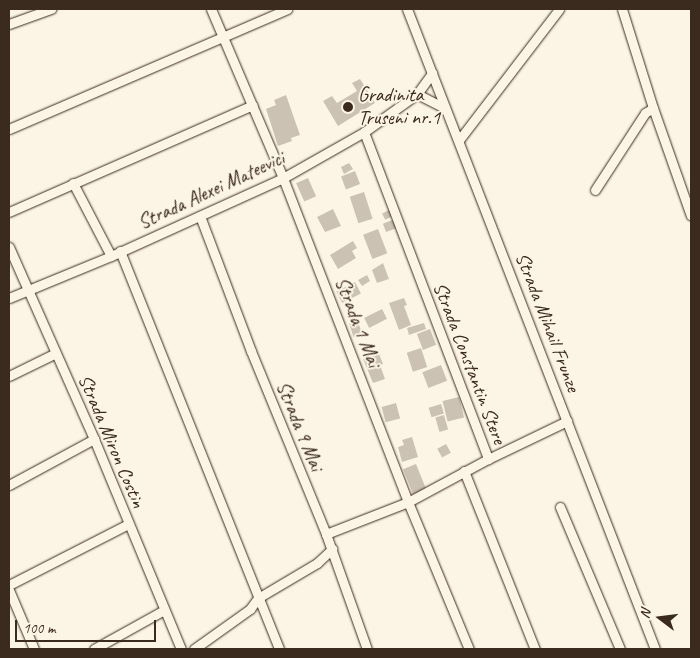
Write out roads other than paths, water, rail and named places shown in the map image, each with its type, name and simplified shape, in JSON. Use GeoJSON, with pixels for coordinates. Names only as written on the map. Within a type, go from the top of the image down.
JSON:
{"type":"FeatureCollection","features":[{"type":"Feature","properties":{"kind":"street"},"geometry":{"type":"LineString","coordinates":[[9,24],[51,9]]}},
{"type":"Feature","properties":{"kind":"street","name":"Strada 1 Mai"},"geometry":{"type":"LineString","coordinates":[[211,9],[283,178],[408,502],[468,649]]}},
{"type":"Feature","properties":{"kind":"street"},"geometry":{"type":"LineString","coordinates":[[9,129],[287,9]]}},
{"type":"Feature","properties":{"kind":"street","name":"Strada Mihail Frunze"},"geometry":{"type":"LineString","coordinates":[[407,9],[655,649]]}},
{"type":"Feature","properties":{"kind":"street"},"geometry":{"type":"LineString","coordinates":[[459,140],[559,9]]}},
{"type":"Feature","properties":{"kind":"street"},"geometry":{"type":"LineString","coordinates":[[622,9],[653,108],[691,216]]}},
{"type":"Feature","properties":{"kind":"street","name":"Strada Alexei Mateevici"},"geometry":{"type":"LineString","coordinates":[[9,298],[111,256],[283,178],[364,132],[417,94],[432,73]]}},
{"type":"Feature","properties":{"kind":"street"},"geometry":{"type":"LineString","coordinates":[[417,94],[445,108]]}},
{"type":"Feature","properties":{"kind":"street"},"geometry":{"type":"LineString","coordinates":[[9,212],[253,105]]}},
{"type":"Feature","properties":{"kind":"street"},"geometry":{"type":"LineString","coordinates":[[595,190],[645,113],[653,108]]}},
{"type":"Feature","properties":{"kind":"street","name":"Strada Constantin Stere"},"geometry":{"type":"LineString","coordinates":[[326,534],[408,502],[488,459],[364,132]]}},
{"type":"Feature","properties":{"kind":"street"},"geometry":{"type":"LineString","coordinates":[[73,183],[111,256]]}},
{"type":"Feature","properties":{"kind":"street","name":"Strada 9 Mai"},"geometry":{"type":"LineString","coordinates":[[200,216],[251,351],[332,549],[367,649]]}},
{"type":"Feature","properties":{"kind":"street","name":"Strada Miron Costin"},"geometry":{"type":"LineString","coordinates":[[9,247],[94,439],[181,649]]}},
{"type":"Feature","properties":{"kind":"street"},"geometry":{"type":"LineString","coordinates":[[120,251],[279,649]]}},
{"type":"Feature","properties":{"kind":"street"},"geometry":{"type":"LineString","coordinates":[[9,376],[56,353]]}},
{"type":"Feature","properties":{"kind":"street"},"geometry":{"type":"LineString","coordinates":[[488,459],[567,421]]}},
{"type":"Feature","properties":{"kind":"street"},"geometry":{"type":"LineString","coordinates":[[9,485],[94,439]]}},
{"type":"Feature","properties":{"kind":"street"},"geometry":{"type":"LineString","coordinates":[[464,471],[535,649]]}},
{"type":"Feature","properties":{"kind":"street"},"geometry":{"type":"LineString","coordinates":[[560,507],[620,649]]}},
{"type":"Feature","properties":{"kind":"street"},"geometry":{"type":"LineString","coordinates":[[34,649],[9,590],[128,524]]}},
{"type":"Feature","properties":{"kind":"street"},"geometry":{"type":"LineString","coordinates":[[194,649],[250,609],[258,598],[317,563],[332,549]]}},
{"type":"Feature","properties":{"kind":"street"},"geometry":{"type":"LineString","coordinates":[[94,649],[164,610]]}},
{"type":"Feature","properties":{"kind":"place","name":"Gradinita Truseni nr.1"},"geometry":{"type":"Point","coordinates":[348,107]}}]}
